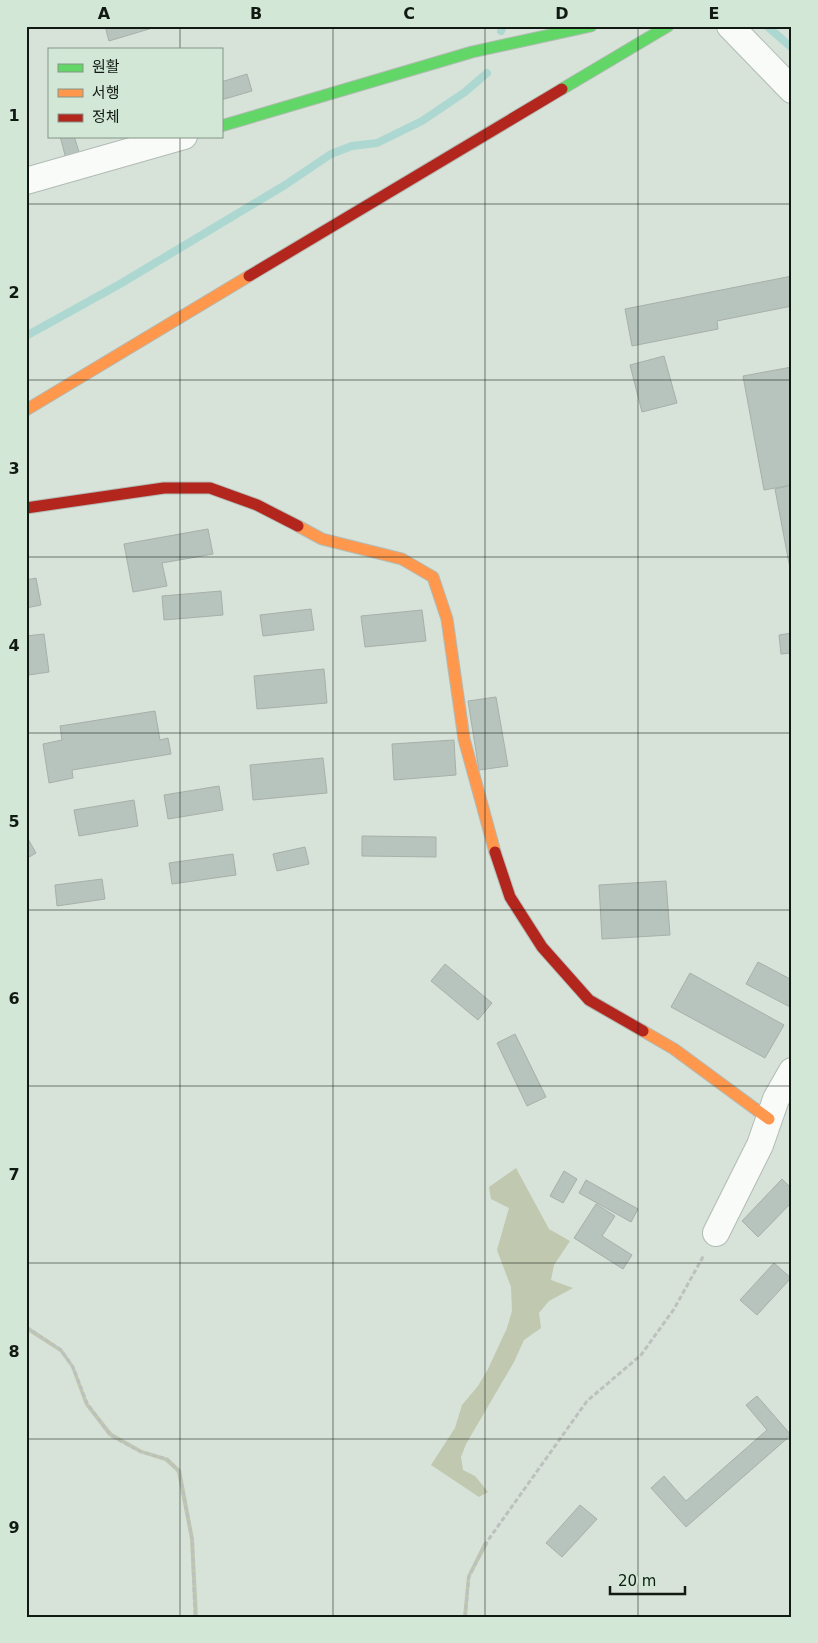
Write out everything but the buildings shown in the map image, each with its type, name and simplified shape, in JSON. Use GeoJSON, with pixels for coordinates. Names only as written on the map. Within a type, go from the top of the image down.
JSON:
{"type":"FeatureCollection","features":[{"type":"Feature","properties":{"kind":"street"},"geometry":{"type":"LineString","coordinates":[[222,126],[472,52],[591,26]]}},
{"type":"Feature","properties":{"kind":"street"},"geometry":{"type":"LineString","coordinates":[[26,410],[668,26]]}},
{"type":"Feature","properties":{"kind":"street"},"geometry":{"type":"LineString","coordinates":[[730,26],[792,90]]}},
{"type":"Feature","properties":{"kind":"street"},"geometry":{"type":"LineString","coordinates":[[26,181],[177,138]]}},
{"type":"Feature","properties":{"kind":"street"},"geometry":{"type":"LineString","coordinates":[[26,508],[164,488],[210,488],[257,505],[322,539],[402,560],[433,577],[446,619],[464,739],[489,835],[510,897],[542,947],[589,1000],[674,1049],[769,1119]]}},
{"type":"Feature","properties":{"kind":"street"},"geometry":{"type":"LineString","coordinates":[[716,1233],[760,1145],[776,1099],[792,1071]]}},
{"type":"Feature","properties":{"kind":"path"},"geometry":{"type":"LineString","coordinates":[[465,1617],[468,1576],[486,1543],[587,1401],[641,1355],[674,1309],[716,1233]]}},
{"type":"Feature","properties":{"kind":"path"},"geometry":{"type":"LineString","coordinates":[[26,1327],[61,1350],[72,1367],[87,1404],[110,1434],[141,1452],[166,1460],[179,1471],[192,1539],[195,1617]]}},
{"type":"Feature","properties":{"kind":"green space"},"geometry":{"type":"Polygon","coordinates":[[[516,1168],[549,1229],[570,1241],[554,1265],[551,1280],[573,1288],[549,1301],[539,1313],[541,1328],[524,1340],[514,1362],[466,1444],[461,1457],[463,1470],[475,1476],[488,1492],[479,1497],[431,1465],[455,1428],[462,1405],[478,1386],[488,1369],[507,1328],[512,1311],[511,1287],[497,1250],[509,1208],[491,1199],[489,1187],[516,1168]]]}},
{"type":"Feature","properties":{"kind":"green space"},"geometry":{"type":"Polygon","coordinates":[[[26,1325],[62,1349],[74,1366],[88,1403],[112,1433],[142,1450],[168,1458],[181,1470],[194,1539],[198,1617],[194,1617],[190,1539],[177,1472],[165,1461],[140,1453],[109,1436],[85,1405],[71,1367],[60,1352],[26,1330],[26,1325]]]}},
{"type":"Feature","properties":{"kind":"green space"},"geometry":{"type":"Polygon","coordinates":[[[484,1542],[488,1544],[470,1577],[467,1617],[463,1617],[467,1576],[484,1542]]]}},
{"type":"Feature","properties":{"kind":"waterway"},"geometry":{"type":"LineString","coordinates":[[501,31],[503,26]]}},
{"type":"Feature","properties":{"kind":"waterway"},"geometry":{"type":"LineString","coordinates":[[767,26],[792,48]]}},
{"type":"Feature","properties":{"kind":"waterway"},"geometry":{"type":"LineString","coordinates":[[26,336],[120,284],[285,185],[331,154],[352,146],[377,143],[422,121],[465,92],[487,73]]}},
{"type":"Feature","properties":{"kind":"traffic: fast"},"geometry":{"type":"LineString","coordinates":[[222,126],[472,52],[591,26]]}},
{"type":"Feature","properties":{"kind":"traffic: fast"},"geometry":{"type":"LineString","coordinates":[[562,89],[668,26]]}},
{"type":"Feature","properties":{"kind":"traffic: slow"},"geometry":{"type":"LineString","coordinates":[[26,410],[249,276]]}},
{"type":"Feature","properties":{"kind":"traffic: slow"},"geometry":{"type":"LineString","coordinates":[[298,526],[322,539],[402,559],[433,577],[447,619],[464,739],[495,852]]}},
{"type":"Feature","properties":{"kind":"traffic: slow"},"geometry":{"type":"LineString","coordinates":[[643,1031],[674,1049],[769,1119]]}},
{"type":"Feature","properties":{"kind":"traffic: jam"},"geometry":{"type":"LineString","coordinates":[[249,276],[562,89]]}},
{"type":"Feature","properties":{"kind":"traffic: jam"},"geometry":{"type":"LineString","coordinates":[[26,508],[164,488],[210,488],[257,505],[298,526]]}},
{"type":"Feature","properties":{"kind":"traffic: jam"},"geometry":{"type":"LineString","coordinates":[[495,852],[510,897],[542,947],[589,1000],[643,1031]]}}]}
